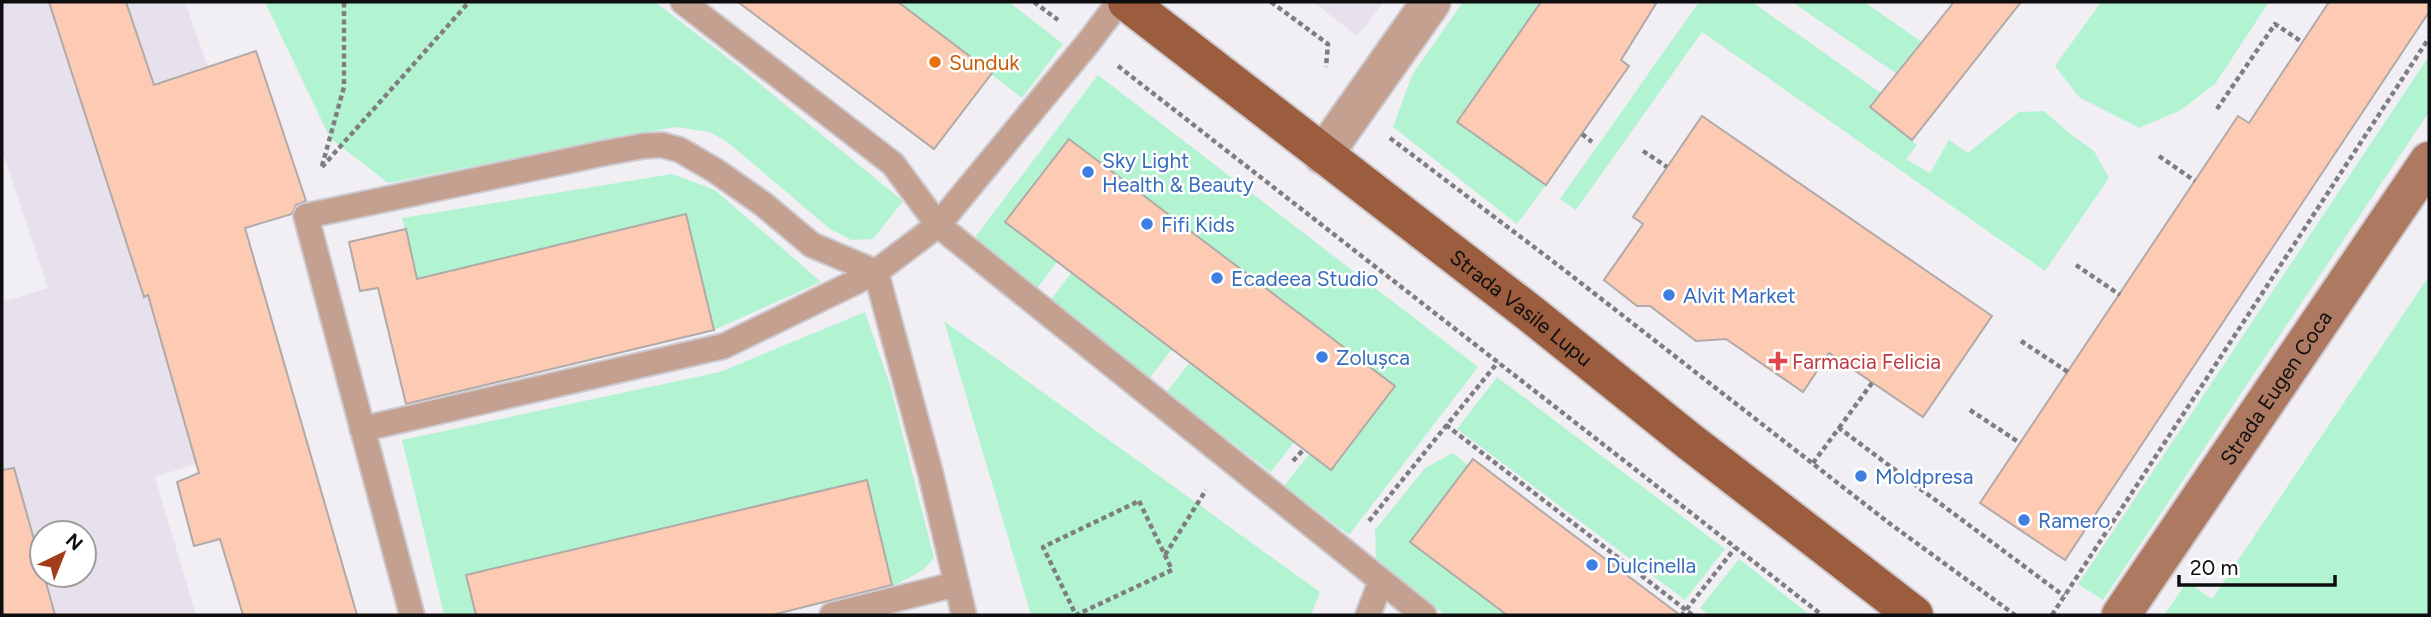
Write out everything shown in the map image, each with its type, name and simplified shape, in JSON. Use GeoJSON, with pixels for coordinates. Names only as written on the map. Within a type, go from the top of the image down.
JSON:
{"type":"FeatureCollection","features":[{"type":"Feature","properties":{"kind":"main road","name":"Strada Vasile Lupu"},"geometry":{"type":"LineString","coordinates":[[1126,2],[1531,314],[1679,433],[1914,615]]}},
{"type":"Feature","properties":{"kind":"street"},"geometry":{"type":"LineString","coordinates":[[1324,155],[1431,2]]}},
{"type":"Feature","properties":{"kind":"street","name":"Strada Eugen Coca"},"geometry":{"type":"LineString","coordinates":[[2121,615],[2429,161]]}},
{"type":"Feature","properties":{"kind":"lane"},"geometry":{"type":"LineString","coordinates":[[683,2],[893,164],[938,225],[1424,615]]}},
{"type":"Feature","properties":{"kind":"lane"},"geometry":{"type":"LineString","coordinates":[[362,429],[724,346],[876,272],[938,225],[1119,2]]}},
{"type":"Feature","properties":{"kind":"lane"},"geometry":{"type":"LineString","coordinates":[[412,615],[306,216],[643,146],[662,145],[680,150],[716,171],[763,204],[812,245],[876,272]]}},
{"type":"Feature","properties":{"kind":"lane"},"geometry":{"type":"LineString","coordinates":[[876,272],[932,475],[964,615]]}},
{"type":"Feature","properties":{"kind":"lane"},"geometry":{"type":"LineString","coordinates":[[1368,615],[1381,581]]}},
{"type":"Feature","properties":{"kind":"lane"},"geometry":{"type":"LineString","coordinates":[[832,615],[957,584]]}},
{"type":"Feature","properties":{"kind":"path"},"geometry":{"type":"LineString","coordinates":[[344,2],[344,87],[322,167],[469,2]]}},
{"type":"Feature","properties":{"kind":"path"},"geometry":{"type":"LineString","coordinates":[[461,2],[461,11]]}},
{"type":"Feature","properties":{"kind":"path"},"geometry":{"type":"LineString","coordinates":[[1034,2],[1822,615]]}},
{"type":"Feature","properties":{"kind":"path"},"geometry":{"type":"LineString","coordinates":[[1271,2],[1328,44],[1325,72]]}},
{"type":"Feature","properties":{"kind":"path"},"geometry":{"type":"LineString","coordinates":[[2217,109],[2275,24],[2302,43]]}},
{"type":"Feature","properties":{"kind":"path"},"geometry":{"type":"LineString","coordinates":[[2052,615],[2429,38]]}},
{"type":"Feature","properties":{"kind":"path"},"geometry":{"type":"LineString","coordinates":[[1384,134],[2015,615]]}},
{"type":"Feature","properties":{"kind":"path"},"geometry":{"type":"LineString","coordinates":[[1581,134],[1592,142]]}},
{"type":"Feature","properties":{"kind":"path"},"geometry":{"type":"LineString","coordinates":[[1643,151],[1667,167]]}},
{"type":"Feature","properties":{"kind":"path"},"geometry":{"type":"LineString","coordinates":[[2159,156],[2195,181]]}},
{"type":"Feature","properties":{"kind":"path"},"geometry":{"type":"LineString","coordinates":[[2076,265],[2120,295]]}},
{"type":"Feature","properties":{"kind":"path"},"geometry":{"type":"LineString","coordinates":[[2021,341],[2068,372]]}},
{"type":"Feature","properties":{"kind":"path"},"geometry":{"type":"LineString","coordinates":[[1344,551],[1498,362]]}},
{"type":"Feature","properties":{"kind":"path"},"geometry":{"type":"LineString","coordinates":[[1813,463],[1872,383]]}},
{"type":"Feature","properties":{"kind":"path"},"geometry":{"type":"LineString","coordinates":[[1970,411],[2020,443]]}},
{"type":"Feature","properties":{"kind":"path"},"geometry":{"type":"LineString","coordinates":[[1446,425],[1684,613],[1692,615]]}},
{"type":"Feature","properties":{"kind":"path"},"geometry":{"type":"LineString","coordinates":[[1839,428],[2064,596]]}},
{"type":"Feature","properties":{"kind":"path"},"geometry":{"type":"LineString","coordinates":[[1165,555],[1227,457]]}},
{"type":"Feature","properties":{"kind":"path"},"geometry":{"type":"LineString","coordinates":[[1139,501],[1172,570],[1076,615],[1043,547],[1139,501]]}},
{"type":"Feature","properties":{"kind":"path"},"geometry":{"type":"LineString","coordinates":[[1540,510],[1546,502]]}},
{"type":"Feature","properties":{"kind":"path"},"geometry":{"type":"LineString","coordinates":[[1684,613],[1735,548]]}},
{"type":"Feature","properties":{"kind":"shaded area"},"geometry":{"type":"Polygon","coordinates":[[[2,2],[185,2],[208,67],[217,107],[221,205],[257,457],[199,473],[196,464],[155,477],[196,615],[2,615],[2,302],[48,288],[2,150],[2,2]]]}},
{"type":"Feature","properties":{"kind":"shaded area"},"geometry":{"type":"Polygon","coordinates":[[[1313,2],[1384,2],[1357,36],[1313,2]]]}},
{"type":"Feature","properties":{"kind":"green space"},"geometry":{"type":"Polygon","coordinates":[[[265,2],[655,2],[903,201],[873,239],[851,240],[830,229],[730,144],[710,132],[675,127],[388,183],[330,138],[265,2]]]}},
{"type":"Feature","properties":{"kind":"green space"},"geometry":{"type":"Polygon","coordinates":[[[898,2],[1009,2],[1063,44],[1022,98],[898,2]]]}},
{"type":"Feature","properties":{"kind":"green space"},"geometry":{"type":"Polygon","coordinates":[[[1463,2],[1541,2],[1457,121],[1546,185],[1517,224],[1393,127],[1412,75],[1463,2]]]}},
{"type":"Feature","properties":{"kind":"green space"},"geometry":{"type":"Polygon","coordinates":[[[1699,2],[1752,2],[1881,93],[1871,107],[1917,145],[1906,159],[1930,173],[1949,140],[1968,153],[2019,112],[2044,111],[2094,151],[2109,178],[2045,271],[1702,32],[1576,210],[1560,199],[1699,2]]]}},
{"type":"Feature","properties":{"kind":"green space"},"geometry":{"type":"Polygon","coordinates":[[[1792,2],[1864,2],[1922,42],[1897,74],[1792,2]]]}},
{"type":"Feature","properties":{"kind":"green space"},"geometry":{"type":"Polygon","coordinates":[[[2101,2],[2269,2],[2215,84],[2181,110],[2139,128],[2079,97],[2055,66],[2101,2]]]}},
{"type":"Feature","properties":{"kind":"green space"},"geometry":{"type":"Polygon","coordinates":[[[2429,56],[2429,112],[2103,600],[2078,584],[2429,56]]]}},
{"type":"Feature","properties":{"kind":"green space"},"geometry":{"type":"Polygon","coordinates":[[[1098,75],[1478,367],[1349,535],[1284,486],[1310,453],[1332,469],[1394,386],[1069,139],[1005,222],[1057,262],[1035,291],[984,252],[976,236],[1098,75]]]}},
{"type":"Feature","properties":{"kind":"green space"},"geometry":{"type":"Polygon","coordinates":[[[672,174],[715,190],[821,282],[714,330],[686,214],[417,279],[402,218],[672,174]]]}},
{"type":"Feature","properties":{"kind":"green space"},"geometry":{"type":"Polygon","coordinates":[[[1072,272],[1172,349],[1149,379],[1049,302],[1072,272]]]}},
{"type":"Feature","properties":{"kind":"green space"},"geometry":{"type":"Polygon","coordinates":[[[2429,276],[2429,615],[2164,615],[2187,582],[2212,599],[2429,276]]]}},
{"type":"Feature","properties":{"kind":"green space"},"geometry":{"type":"Polygon","coordinates":[[[865,312],[890,385],[934,558],[923,570],[892,587],[866,480],[467,575],[476,615],[444,615],[402,440],[720,372],[865,312]]]}},
{"type":"Feature","properties":{"kind":"green space"},"geometry":{"type":"Polygon","coordinates":[[[944,321],[1320,592],[1311,615],[1031,615],[944,321]]]}},
{"type":"Feature","properties":{"kind":"green space"},"geometry":{"type":"Polygon","coordinates":[[[1190,362],[1294,442],[1271,472],[1166,393],[1190,362]]]}},
{"type":"Feature","properties":{"kind":"green space"},"geometry":{"type":"Polygon","coordinates":[[[1497,377],[1725,549],[1685,600],[1457,429],[1497,377]]]}},
{"type":"Feature","properties":{"kind":"green space"},"geometry":{"type":"Polygon","coordinates":[[[1453,453],[1468,465],[1410,542],[1507,615],[1445,615],[1376,560],[1375,530],[1425,468],[1453,453]]]}},
{"type":"Feature","properties":{"kind":"green space"},"geometry":{"type":"Polygon","coordinates":[[[1739,559],[1810,615],[1709,615],[1700,608],[1739,559]]]}},
{"type":"Feature","properties":{"kind":"building"},"geometry":{"type":"Polygon","coordinates":[[[49,2],[126,2],[154,85],[256,51],[306,201],[296,205],[292,214],[245,228],[357,615],[243,615],[220,539],[194,546],[177,482],[199,473],[148,295],[144,297],[49,2]]]}},
{"type":"Feature","properties":{"kind":"building"},"geometry":{"type":"Polygon","coordinates":[[[738,2],[898,2],[992,73],[934,149],[738,2]]]}},
{"type":"Feature","properties":{"kind":"building"},"geometry":{"type":"Polygon","coordinates":[[[1541,2],[1657,2],[1621,60],[1629,66],[1546,185],[1457,122],[1541,2]]]}},
{"type":"Feature","properties":{"kind":"building"},"geometry":{"type":"Polygon","coordinates":[[[1954,2],[2021,2],[1912,140],[1870,107],[1954,2]]]}},
{"type":"Feature","properties":{"kind":"building"},"geometry":{"type":"Polygon","coordinates":[[[2329,2],[2429,2],[2429,12],[2065,560],[1980,503],[2238,116],[2249,123],[2329,2]]]}},
{"type":"Feature","properties":{"kind":"building"},"geometry":{"type":"Polygon","coordinates":[[[1702,116],[1992,316],[1923,417],[1829,353],[1803,392],[1726,339],[1696,341],[1650,306],[1637,306],[1604,280],[1643,224],[1633,217],[1702,116]]]}},
{"type":"Feature","properties":{"kind":"building"},"geometry":{"type":"Polygon","coordinates":[[[1069,139],[1395,386],[1331,470],[1005,222],[1069,139]]]}},
{"type":"Feature","properties":{"kind":"building"},"geometry":{"type":"Polygon","coordinates":[[[686,214],[714,330],[406,404],[378,288],[360,291],[349,242],[406,229],[417,279],[686,214]]]}},
{"type":"Feature","properties":{"kind":"building"},"geometry":{"type":"Polygon","coordinates":[[[1473,459],[1680,615],[1507,615],[1410,542],[1473,459]]]}},
{"type":"Feature","properties":{"kind":"building"},"geometry":{"type":"Polygon","coordinates":[[[14,468],[28,519],[28,589],[48,589],[55,615],[2,615],[2,470],[14,468]]]}},
{"type":"Feature","properties":{"kind":"building"},"geometry":{"type":"Polygon","coordinates":[[[867,480],[892,585],[772,615],[476,615],[466,575],[867,480]]]}},
{"type":"Feature","properties":{"kind":"place","name":"Sunduk"},"geometry":{"type":"Point","coordinates":[935,62]}},
{"type":"Feature","properties":{"kind":"place","name":"Sky Light Health & Beauty"},"geometry":{"type":"Point","coordinates":[1088,172]}},
{"type":"Feature","properties":{"kind":"place","name":"Fifi Kids"},"geometry":{"type":"Point","coordinates":[1147,224]}},
{"type":"Feature","properties":{"kind":"place","name":"Ecadeea Studio"},"geometry":{"type":"Point","coordinates":[1217,278]}},
{"type":"Feature","properties":{"kind":"place","name":"Alvit Market"},"geometry":{"type":"Point","coordinates":[1669,295]}},
{"type":"Feature","properties":{"kind":"place","name":"Zolușca"},"geometry":{"type":"Point","coordinates":[1322,357]}},
{"type":"Feature","properties":{"kind":"place","name":"Farmacia Felicia"},"geometry":{"type":"Point","coordinates":[1778,361]}},
{"type":"Feature","properties":{"kind":"place","name":"Moldpresa"},"geometry":{"type":"Point","coordinates":[1861,476]}},
{"type":"Feature","properties":{"kind":"place","name":"Ramero"},"geometry":{"type":"Point","coordinates":[2024,520]}},
{"type":"Feature","properties":{"kind":"place","name":"Dulcinella"},"geometry":{"type":"Point","coordinates":[1592,565]}}]}
